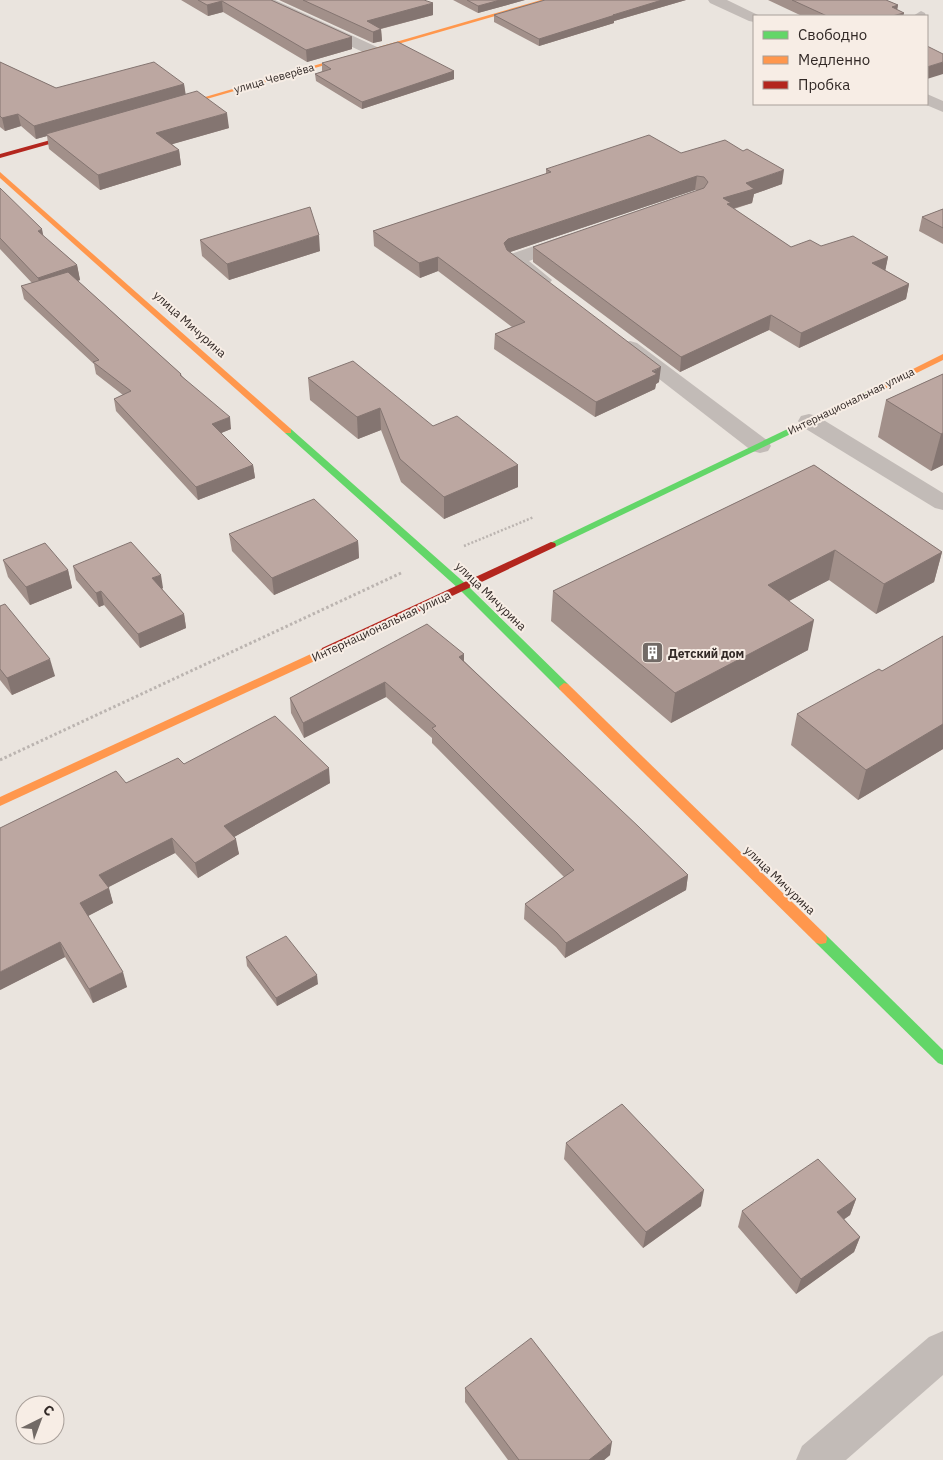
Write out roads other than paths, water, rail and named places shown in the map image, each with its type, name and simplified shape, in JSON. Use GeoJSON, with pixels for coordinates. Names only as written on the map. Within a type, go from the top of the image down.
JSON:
{"type":"FeatureCollection","features":[{"type":"Feature","properties":{"kind":"street"},"geometry":{"type":"LineString","coordinates":[[263,0],[371,50]]}},
{"type":"Feature","properties":{"kind":"street","name":"улица Чеверёва"},"geometry":{"type":"LineString","coordinates":[[162,110],[548,0]]}},
{"type":"Feature","properties":{"kind":"street"},"geometry":{"type":"LineString","coordinates":[[715,0],[753,18]]}},
{"type":"Feature","properties":{"kind":"street"},"geometry":{"type":"LineString","coordinates":[[928,100],[943,107]]}},
{"type":"Feature","properties":{"kind":"street"},"geometry":{"type":"LineString","coordinates":[[0,156],[95,129]]}},
{"type":"Feature","properties":{"kind":"street","name":"улица Мичурина"},"geometry":{"type":"LineString","coordinates":[[0,174],[463,588],[943,1059]]}},
{"type":"Feature","properties":{"kind":"street"},"geometry":{"type":"LineString","coordinates":[[560,293],[515,259],[587,234]]}},
{"type":"Feature","properties":{"kind":"street"},"geometry":{"type":"LineString","coordinates":[[612,332],[760,446]]}},
{"type":"Feature","properties":{"kind":"street","name":"Интернациональная улица"},"geometry":{"type":"LineString","coordinates":[[0,802],[463,588],[943,357]]}},
{"type":"Feature","properties":{"kind":"street"},"geometry":{"type":"LineString","coordinates":[[809,421],[943,503]]}},
{"type":"Feature","properties":{"kind":"street"},"geometry":{"type":"LineString","coordinates":[[816,1460],[943,1350]]}},
{"type":"Feature","properties":{"kind":"place","name":"Детский дом"},"geometry":{"type":"Point","coordinates":[652,653]}}]}
